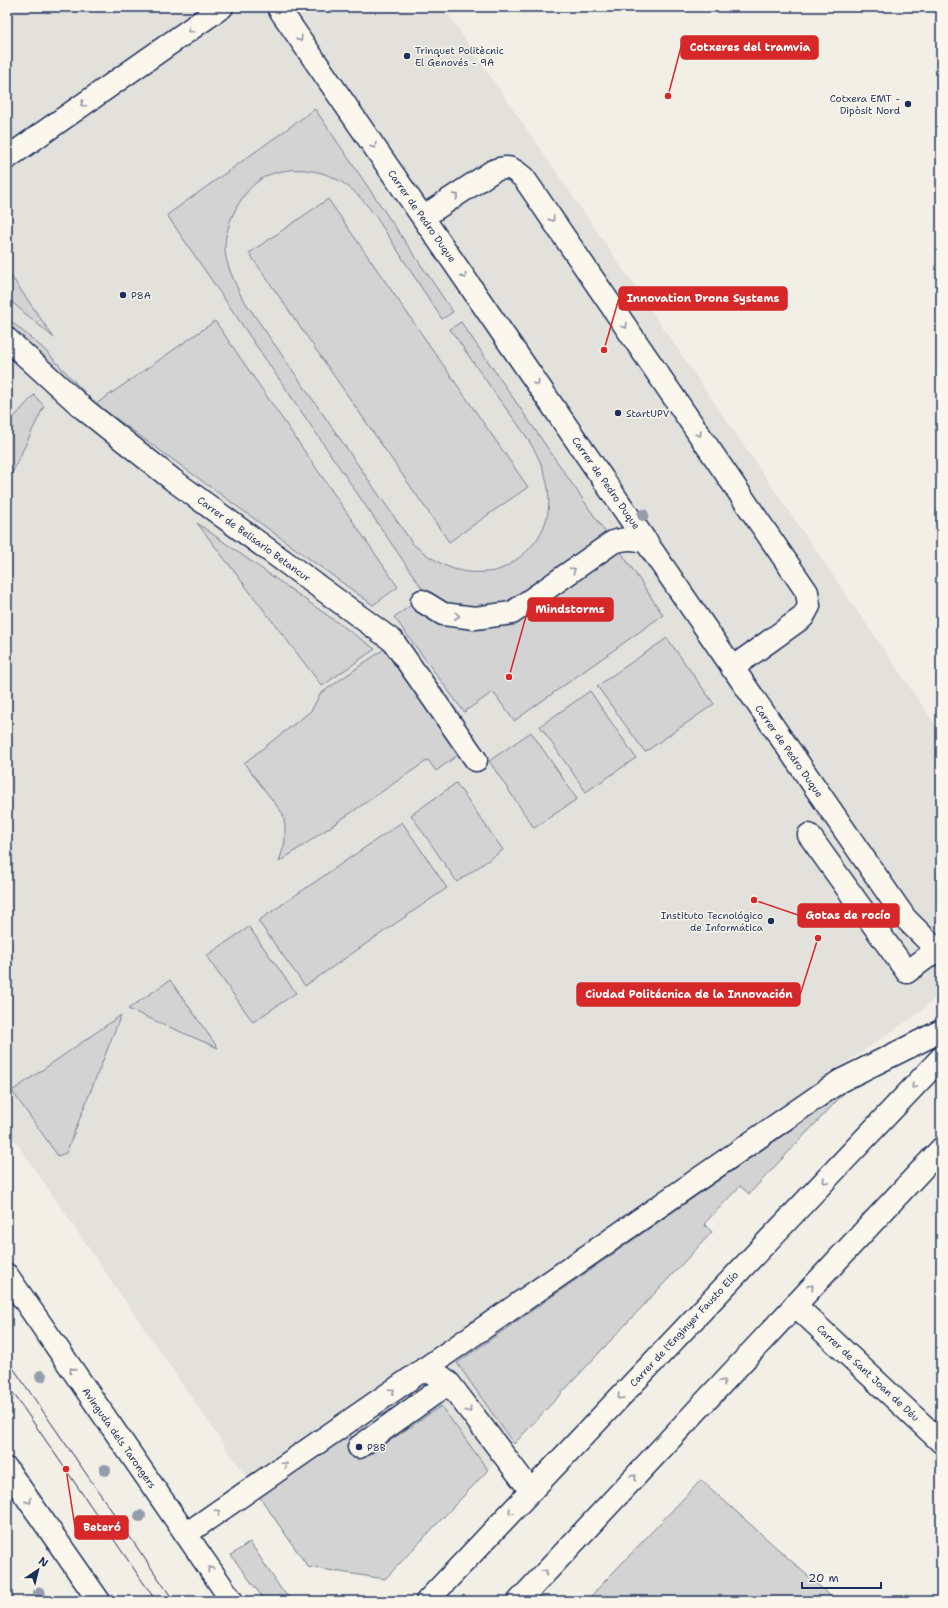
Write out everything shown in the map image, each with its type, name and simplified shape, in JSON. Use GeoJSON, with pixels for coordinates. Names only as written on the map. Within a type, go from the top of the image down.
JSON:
{"type":"FeatureCollection","features":[{"type":"Feature","properties":{"kind":"main road"},"geometry":{"type":"LineString","coordinates":[[7,158],[222,7]]}},
{"type":"Feature","properties":{"kind":"main road","name":"Carrer de Pedro Duque"},"geometry":{"type":"LineString","coordinates":[[276,9],[423,217],[905,918],[939,952]]}},
{"type":"Feature","properties":{"kind":"main road"},"geometry":{"type":"LineString","coordinates":[[423,217],[493,171],[504,167],[514,169],[524,178],[807,592],[809,606],[803,617],[732,668]]}},
{"type":"Feature","properties":{"kind":"main road","name":"Carrer de Belisario Betancur"},"geometry":{"type":"LineString","coordinates":[[7,339],[84,409],[173,480],[393,641],[476,760]]}},
{"type":"Feature","properties":{"kind":"main road"},"geometry":{"type":"LineString","coordinates":[[422,601],[443,614],[475,618],[512,612],[613,542],[626,538],[636,538],[647,542]]}},
{"type":"Feature","properties":{"kind":"main road"},"geometry":{"type":"LineString","coordinates":[[809,835],[907,972],[939,952]]}},
{"type":"Feature","properties":{"kind":"main road"},"geometry":{"type":"LineString","coordinates":[[186,1534],[840,1081],[941,1032]]}},
{"type":"Feature","properties":{"kind":"main road","name":"Carrer de l'Enginyer Fausto Elío"},"geometry":{"type":"LineString","coordinates":[[427,1601],[941,1058]]}},
{"type":"Feature","properties":{"kind":"main road"},"geometry":{"type":"LineString","coordinates":[[519,1601],[941,1149]]}},
{"type":"Feature","properties":{"kind":"main road","name":"Avinguda dels Tarongers"},"geometry":{"type":"LineString","coordinates":[[7,1275],[232,1601]]}},
{"type":"Feature","properties":{"kind":"main road","name":"Carrer de Sant Joan de Déu"},"geometry":{"type":"LineString","coordinates":[[795,1305],[941,1442]]}},
{"type":"Feature","properties":{"kind":"main road"},"geometry":{"type":"LineString","coordinates":[[420,1372],[432,1372],[441,1375],[449,1383],[530,1491]]}},
{"type":"Feature","properties":{"kind":"main road"},"geometry":{"type":"LineString","coordinates":[[359,1447],[449,1383]]}},
{"type":"Feature","properties":{"kind":"main road"},"geometry":{"type":"LineString","coordinates":[[7,1468],[99,1601]]}},
{"type":"Feature","properties":{"kind":"shaded area"},"geometry":{"type":"Polygon","coordinates":[[[7,7],[443,7],[941,733],[941,991],[923,1010],[834,1071],[846,1091],[749,1194],[740,1186],[704,1224],[712,1232],[385,1579],[308,1567],[7,1129],[7,7]]]}},
{"type":"Feature","properties":{"kind":"shaded area"},"geometry":{"type":"Polygon","coordinates":[[[315,109],[453,312],[442,319],[365,202],[338,180],[315,171],[290,170],[274,173],[264,177],[245,194],[232,216],[228,228],[225,250],[229,268],[241,296],[413,544],[437,562],[446,566],[464,571],[491,572],[501,569],[519,558],[533,545],[542,530],[548,514],[549,498],[546,480],[540,462],[531,444],[450,329],[461,322],[606,533],[517,595],[500,605],[476,608],[450,606],[430,600],[167,215],[315,109]]]}},
{"type":"Feature","properties":{"kind":"shaded area"},"geometry":{"type":"Polygon","coordinates":[[[328,199],[528,487],[449,542],[249,253],[328,199]]]}},
{"type":"Feature","properties":{"kind":"shaded area"},"geometry":{"type":"Polygon","coordinates":[[[7,270],[54,338],[7,298],[7,270]]]}},
{"type":"Feature","properties":{"kind":"shaded area"},"geometry":{"type":"Polygon","coordinates":[[[7,318],[44,349],[90,398],[7,326],[7,318]]]}},
{"type":"Feature","properties":{"kind":"shaded area"},"geometry":{"type":"Polygon","coordinates":[[[215,321],[398,587],[373,605],[96,404],[215,321]]]}},
{"type":"Feature","properties":{"kind":"shaded area"},"geometry":{"type":"Polygon","coordinates":[[[34,395],[44,406],[7,484],[7,425],[34,395]]]}},
{"type":"Feature","properties":{"kind":"shaded area"},"geometry":{"type":"Polygon","coordinates":[[[197,523],[375,649],[322,686],[197,523]]]}},
{"type":"Feature","properties":{"kind":"shaded area"},"geometry":{"type":"Polygon","coordinates":[[[619,549],[663,615],[514,721],[493,692],[464,712],[394,617],[413,604],[481,628],[619,549]]]}},
{"type":"Feature","properties":{"kind":"shaded area"},"geometry":{"type":"Polygon","coordinates":[[[667,638],[714,704],[645,752],[597,686],[667,638]]]}},
{"type":"Feature","properties":{"kind":"shaded area"},"geometry":{"type":"Polygon","coordinates":[[[384,649],[458,755],[436,771],[428,760],[279,862],[285,842],[283,814],[244,763],[311,711],[320,694],[384,649]]]}},
{"type":"Feature","properties":{"kind":"shaded area"},"geometry":{"type":"Polygon","coordinates":[[[590,691],[636,758],[586,792],[540,726],[590,691]]]}},
{"type":"Feature","properties":{"kind":"shaded area"},"geometry":{"type":"Polygon","coordinates":[[[531,732],[577,799],[534,828],[489,761],[531,732]]]}},
{"type":"Feature","properties":{"kind":"shaded area"},"geometry":{"type":"Polygon","coordinates":[[[456,783],[503,850],[457,882],[411,815],[456,783]]]}},
{"type":"Feature","properties":{"kind":"shaded area"},"geometry":{"type":"Polygon","coordinates":[[[402,822],[447,888],[305,986],[258,921],[402,822]]]}},
{"type":"Feature","properties":{"kind":"shaded area"},"geometry":{"type":"Polygon","coordinates":[[[249,927],[296,993],[253,1022],[206,956],[249,927]]]}},
{"type":"Feature","properties":{"kind":"shaded area"},"geometry":{"type":"Polygon","coordinates":[[[170,980],[218,1048],[128,1009],[170,980]]]}},
{"type":"Feature","properties":{"kind":"shaded area"},"geometry":{"type":"Polygon","coordinates":[[[121,1015],[66,1153],[58,1156],[12,1091],[121,1015]]]}},
{"type":"Feature","properties":{"kind":"shaded area"},"geometry":{"type":"Polygon","coordinates":[[[846,1091],[749,1194],[740,1186],[704,1224],[712,1232],[514,1444],[457,1363],[846,1091]]]}},
{"type":"Feature","properties":{"kind":"shaded area"},"geometry":{"type":"Polygon","coordinates":[[[441,1406],[488,1470],[385,1579],[308,1567],[259,1496],[342,1437],[344,1439],[350,1435],[366,1457],[441,1406]]]}},
{"type":"Feature","properties":{"kind":"shaded area"},"geometry":{"type":"Polygon","coordinates":[[[701,1480],[836,1601],[586,1601],[701,1480]]]}},
{"type":"Feature","properties":{"kind":"shaded area"},"geometry":{"type":"Polygon","coordinates":[[[250,1542],[281,1589],[293,1601],[265,1601],[231,1555],[250,1542]]]}},
{"type":"Feature","properties":{"kind":"tram line"},"geometry":{"type":"LineString","coordinates":[[7,1359],[174,1601]]}},
{"type":"Feature","properties":{"kind":"tram line"},"geometry":{"type":"LineString","coordinates":[[7,1384],[156,1601]]}},
{"type":"Feature","properties":{"kind":"place","name":"Trinquet Politècnic El Genovés - 9A"},"geometry":{"type":"Point","coordinates":[407,56]}},
{"type":"Feature","properties":{"kind":"place","name":"Cotxeres del tramvia"},"geometry":{"type":"Point","coordinates":[668,96]}},
{"type":"Feature","properties":{"kind":"place","name":"Cotxera EMT - Dipòsit Nord"},"geometry":{"type":"Point","coordinates":[908,104]}},
{"type":"Feature","properties":{"kind":"place","name":"P8A"},"geometry":{"type":"Point","coordinates":[123,295]}},
{"type":"Feature","properties":{"kind":"place","name":"Innovation Drone Systems"},"geometry":{"type":"Point","coordinates":[604,350]}},
{"type":"Feature","properties":{"kind":"place","name":"StartUPV"},"geometry":{"type":"Point","coordinates":[618,413]}},
{"type":"Feature","properties":{"kind":"place","name":"Mindstorms"},"geometry":{"type":"Point","coordinates":[509,677]}},
{"type":"Feature","properties":{"kind":"place","name":"Gotas de rocío"},"geometry":{"type":"Point","coordinates":[754,900]}},
{"type":"Feature","properties":{"kind":"place","name":"Instituto Tecnológico de Informática"},"geometry":{"type":"Point","coordinates":[771,921]}},
{"type":"Feature","properties":{"kind":"place","name":"Ciudad Politécnica de la Innovación"},"geometry":{"type":"Point","coordinates":[818,938]}},
{"type":"Feature","properties":{"kind":"place","name":"P8B"},"geometry":{"type":"Point","coordinates":[359,1447]}},
{"type":"Feature","properties":{"kind":"place","name":"Beteró"},"geometry":{"type":"Point","coordinates":[66,1469]}}]}
